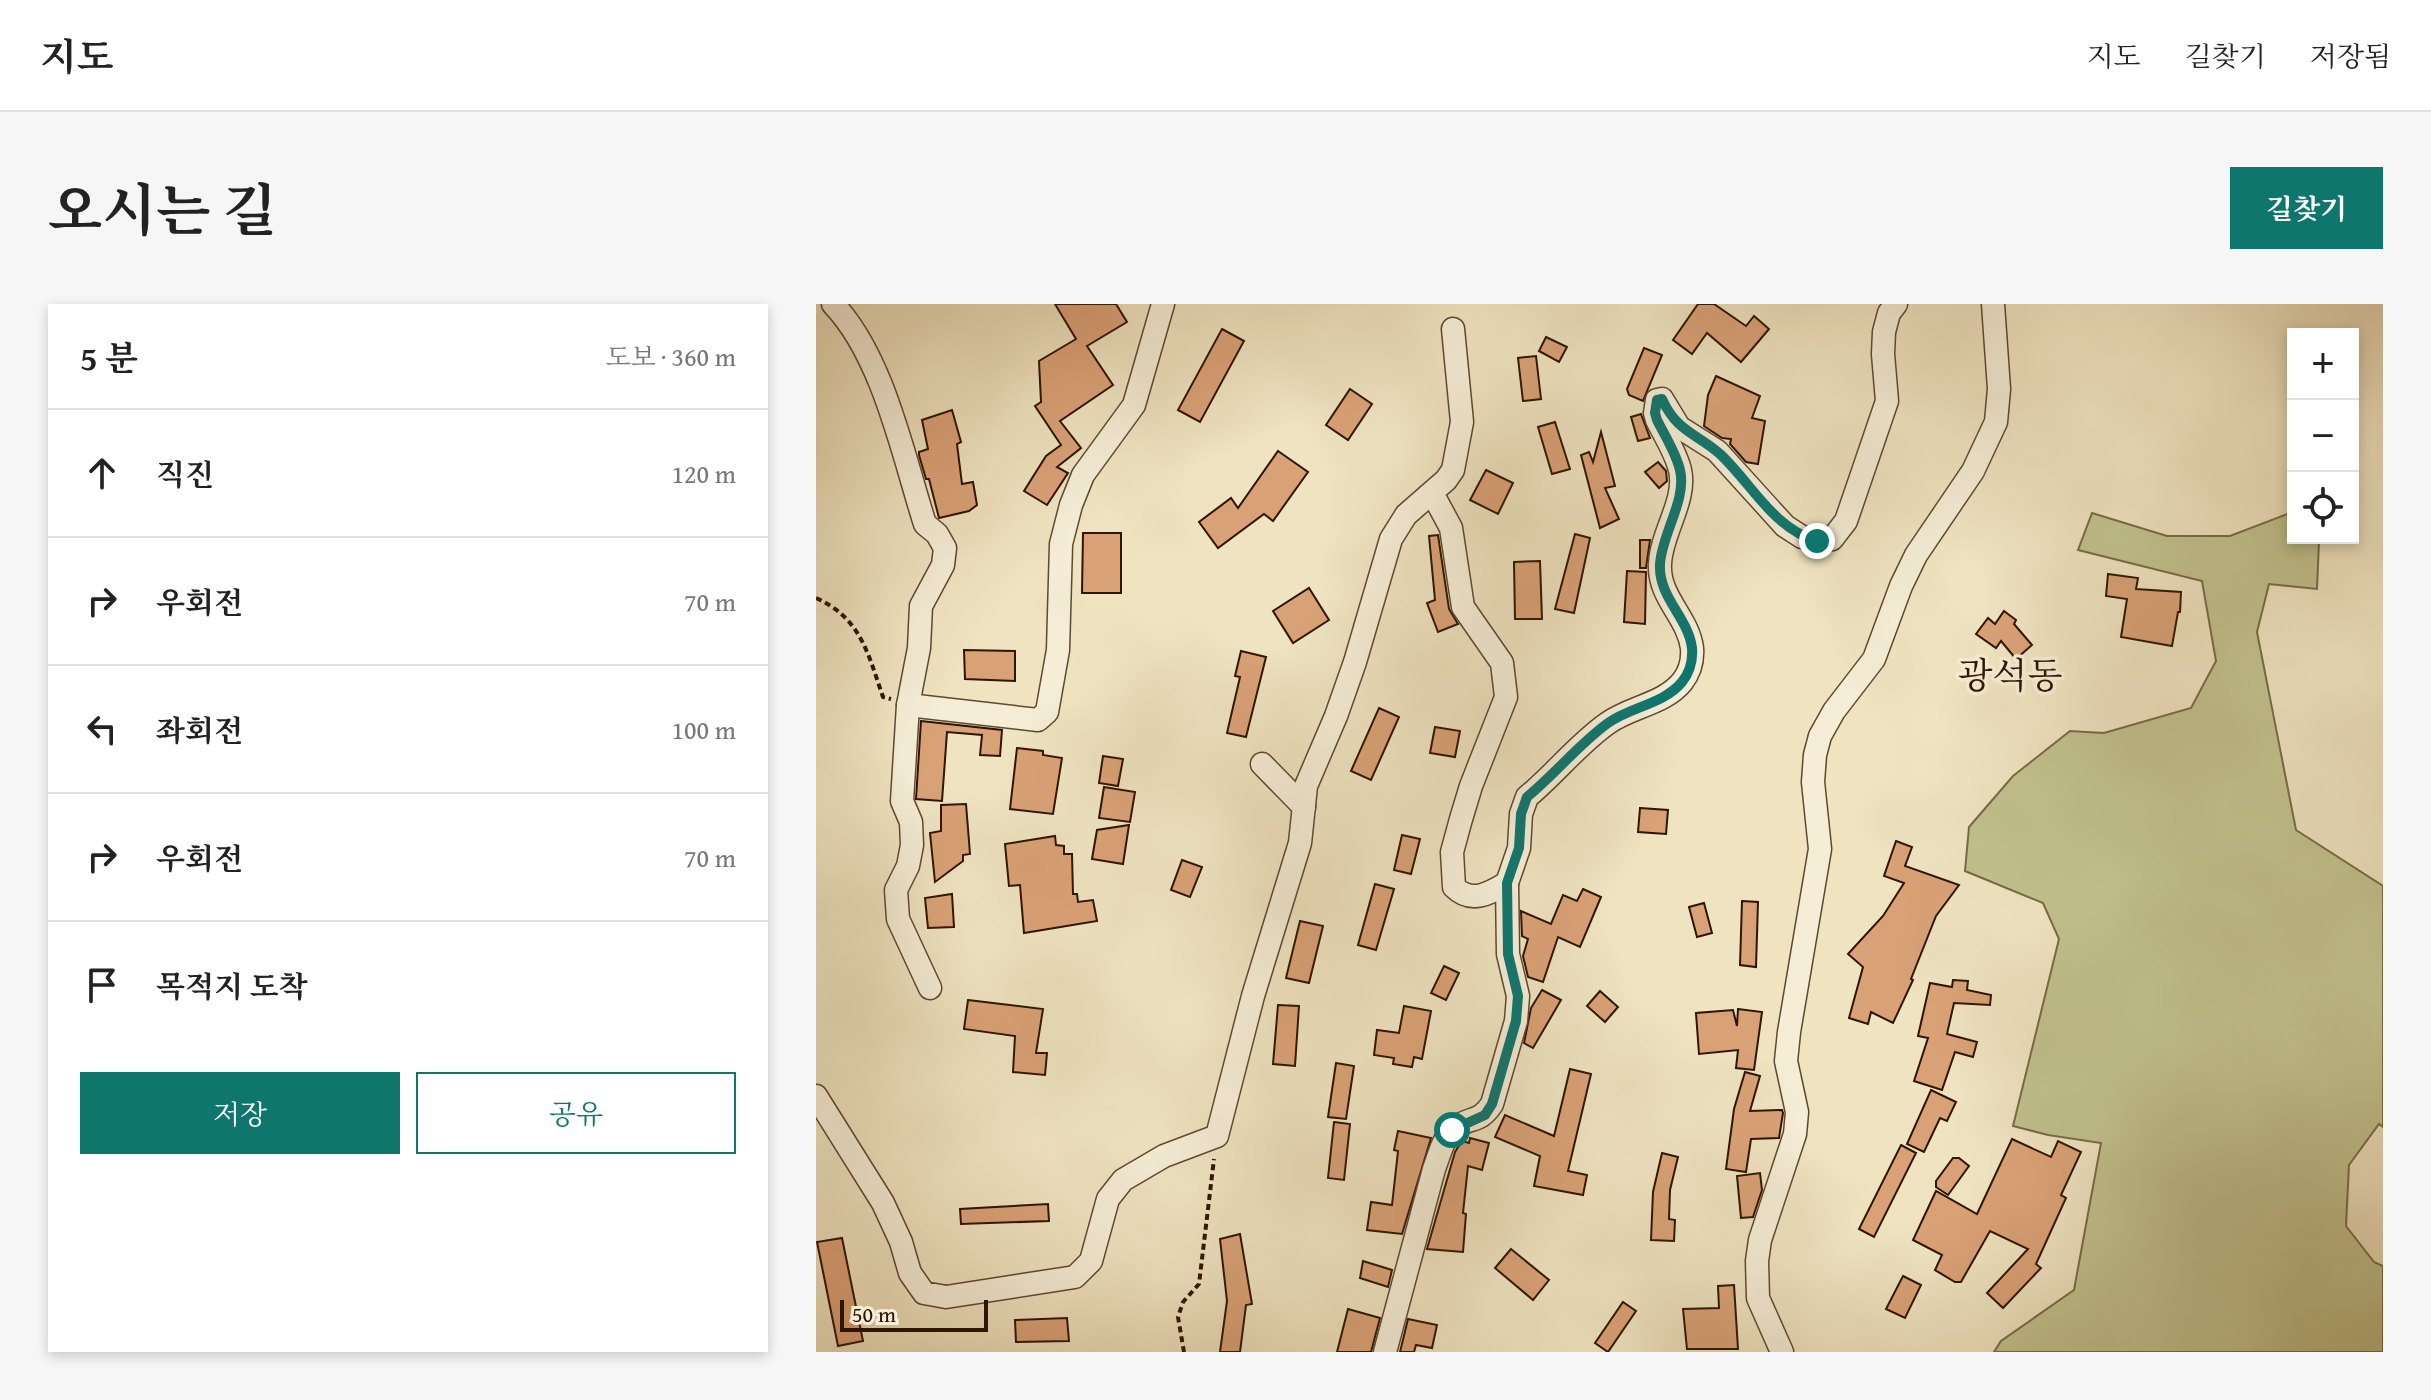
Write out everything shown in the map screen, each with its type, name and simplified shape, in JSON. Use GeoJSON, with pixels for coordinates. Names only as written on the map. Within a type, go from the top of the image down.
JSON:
{"type":"FeatureCollection","features":[{"type":"Feature","properties":{"kind":"street"},"geometry":{"type":"LineString","coordinates":[[833,304],[868,355],[879,379],[925,524],[937,534],[945,548],[943,565],[921,606],[919,648],[908,705],[902,801],[911,822],[912,845],[908,866],[896,890],[898,919],[930,988]]}},
{"type":"Feature","properties":{"kind":"street"},"geometry":{"type":"LineString","coordinates":[[908,705],[1038,720],[1047,712],[1058,650],[1061,544],[1071,505],[1083,475],[1134,405],[1163,304]]}},
{"type":"Feature","properties":{"kind":"street"},"geometry":{"type":"LineString","coordinates":[[1385,1352],[1444,1141],[1457,1126],[1485,1115],[1492,1104],[1516,1021],[1518,996],[1508,954],[1507,883],[1517,857],[1521,814],[1527,797],[1609,722],[1665,696],[1681,684],[1691,667],[1692,648],[1667,597],[1659,567],[1663,538],[1680,489],[1680,471],[1657,420],[1657,400],[1662,399],[1679,427],[1717,451],[1785,526],[1802,537],[1817,541],[1832,539],[1846,521],[1884,415],[1887,401],[1884,332],[1889,313],[1896,304]]}},
{"type":"Feature","properties":{"kind":"street"},"geometry":{"type":"LineString","coordinates":[[1782,1352],[1758,1298],[1757,1261],[1760,1240],[1795,1134],[1797,1112],[1786,1061],[1820,849],[1813,782],[1815,755],[1820,736],[1834,711],[1874,659],[1916,555],[1973,471],[1996,422],[1999,389],[1993,304]]}},
{"type":"Feature","properties":{"kind":"street"},"geometry":{"type":"LineString","coordinates":[[816,1096],[883,1203],[901,1242],[910,1273],[924,1293],[946,1297],[1075,1277],[1091,1261],[1108,1199],[1123,1180],[1164,1156],[1217,1136],[1253,996],[1300,843],[1306,786],[1355,662],[1391,539],[1406,515],[1453,470],[1462,422],[1453,329]]}},
{"type":"Feature","properties":{"kind":"street"},"geometry":{"type":"LineString","coordinates":[[1428,496],[1437,502],[1451,528],[1463,607],[1502,663],[1506,697],[1461,819],[1452,852],[1454,887],[1462,895],[1474,897],[1490,893],[1507,883]]}},
{"type":"Feature","properties":{"kind":"street"},"geometry":{"type":"LineString","coordinates":[[1262,764],[1304,807]]}},
{"type":"Feature","properties":{"kind":"path"},"geometry":{"type":"LineString","coordinates":[[816,598],[837,607],[863,638],[883,697],[908,705]]}},
{"type":"Feature","properties":{"kind":"path"},"geometry":{"type":"LineString","coordinates":[[1184,1352],[1178,1317],[1183,1302],[1199,1284],[1217,1136]]}},
{"type":"Feature","properties":{"kind":"green space"},"geometry":{"type":"Polygon","coordinates":[[[2092,513],[2167,536],[2230,536],[2287,514],[2287,544],[2319,544],[2317,589],[2269,584],[2257,632],[2296,830],[2383,886],[2383,1127],[2379,1124],[2349,1165],[2346,1226],[2374,1262],[2383,1266],[2383,1352],[1994,1352],[2001,1341],[2074,1290],[2101,1143],[2013,1126],[2059,939],[2043,903],[1965,871],[1969,827],[2013,776],[2070,731],[2104,733],[2191,708],[2216,661],[2202,581],[2078,550],[2092,513]]]}},
{"type":"Feature","properties":{"kind":"building"},"geometry":{"type":"Polygon","coordinates":[[[1055,304],[1116,304],[1127,322],[1087,346],[1113,385],[1060,421],[1081,448],[1057,467],[1068,473],[1047,505],[1024,491],[1046,456],[1061,445],[1035,406],[1041,402],[1039,361],[1076,339],[1055,304]]]}},
{"type":"Feature","properties":{"kind":"building"},"geometry":{"type":"Polygon","coordinates":[[[1698,304],[1714,304],[1746,326],[1754,316],[1769,329],[1741,362],[1707,333],[1692,354],[1673,340],[1698,304]]]}},
{"type":"Feature","properties":{"kind":"building"},"geometry":{"type":"Polygon","coordinates":[[[1222,329],[1244,341],[1200,422],[1178,410],[1222,329]]]}},
{"type":"Feature","properties":{"kind":"building"},"geometry":{"type":"Polygon","coordinates":[[[1546,337],[1567,347],[1559,362],[1539,351],[1546,337]]]}},
{"type":"Feature","properties":{"kind":"building"},"geometry":{"type":"Polygon","coordinates":[[[1644,348],[1662,355],[1643,401],[1629,395],[1627,389],[1644,348]]]}},
{"type":"Feature","properties":{"kind":"building"},"geometry":{"type":"Polygon","coordinates":[[[1536,356],[1541,399],[1523,401],[1518,358],[1536,356]]]}},
{"type":"Feature","properties":{"kind":"building"},"geometry":{"type":"Polygon","coordinates":[[[1716,376],[1760,396],[1752,418],[1765,421],[1758,464],[1746,462],[1730,444],[1731,439],[1722,438],[1704,426],[1708,395],[1716,376]]]}},
{"type":"Feature","properties":{"kind":"building"},"geometry":{"type":"Polygon","coordinates":[[[1350,389],[1372,404],[1348,440],[1326,425],[1350,389]]]}},
{"type":"Feature","properties":{"kind":"building"},"geometry":{"type":"Polygon","coordinates":[[[952,410],[961,442],[957,444],[962,484],[973,482],[977,505],[969,511],[939,518],[919,455],[919,452],[928,449],[922,420],[952,410]]]}},
{"type":"Feature","properties":{"kind":"building"},"geometry":{"type":"Polygon","coordinates":[[[1641,414],[1650,438],[1638,441],[1631,417],[1641,414]]]}},
{"type":"Feature","properties":{"kind":"building"},"geometry":{"type":"Polygon","coordinates":[[[1555,422],[1570,469],[1552,474],[1538,427],[1555,422]]]}},
{"type":"Feature","properties":{"kind":"building"},"geometry":{"type":"Polygon","coordinates":[[[1601,432],[1615,486],[1605,488],[1619,519],[1600,528],[1581,455],[1589,452],[1593,462],[1601,432]]]}},
{"type":"Feature","properties":{"kind":"building"},"geometry":{"type":"Polygon","coordinates":[[[1278,451],[1308,472],[1273,521],[1264,514],[1218,548],[1199,522],[1231,498],[1238,508],[1278,451]]]}},
{"type":"Feature","properties":{"kind":"building"},"geometry":{"type":"Polygon","coordinates":[[[1658,462],[1666,471],[1667,481],[1659,488],[1645,472],[1658,462]]]}},
{"type":"Feature","properties":{"kind":"building"},"geometry":{"type":"Polygon","coordinates":[[[1486,470],[1513,483],[1498,514],[1470,500],[1486,470]]]}},
{"type":"Feature","properties":{"kind":"building"},"geometry":{"type":"Polygon","coordinates":[[[1083,533],[1121,533],[1121,593],[1082,593],[1083,533]]]}},
{"type":"Feature","properties":{"kind":"building"},"geometry":{"type":"Polygon","coordinates":[[[1575,534],[1590,538],[1574,613],[1555,609],[1575,534]]]}},
{"type":"Feature","properties":{"kind":"building"},"geometry":{"type":"Polygon","coordinates":[[[1438,535],[1449,609],[1458,624],[1438,632],[1427,603],[1435,600],[1429,536],[1438,535]]]}},
{"type":"Feature","properties":{"kind":"building"},"geometry":{"type":"Polygon","coordinates":[[[1640,540],[1650,540],[1646,568],[1640,568],[1640,540]]]}},
{"type":"Feature","properties":{"kind":"building"},"geometry":{"type":"Polygon","coordinates":[[[1540,561],[1542,619],[1515,619],[1514,562],[1540,561]]]}},
{"type":"Feature","properties":{"kind":"building"},"geometry":{"type":"Polygon","coordinates":[[[1627,571],[1646,572],[1645,624],[1624,622],[1627,571]]]}},
{"type":"Feature","properties":{"kind":"building"},"geometry":{"type":"Polygon","coordinates":[[[2108,574],[2138,578],[2136,589],[2181,592],[2172,646],[2121,637],[2127,599],[2106,596],[2108,574]]]}},
{"type":"Feature","properties":{"kind":"building"},"geometry":{"type":"Polygon","coordinates":[[[1309,588],[1329,620],[1293,643],[1273,611],[1309,588]]]}},
{"type":"Feature","properties":{"kind":"building"},"geometry":{"type":"Polygon","coordinates":[[[2004,611],[2016,620],[2014,624],[2032,645],[2016,659],[2001,641],[1996,648],[1976,634],[1988,618],[1995,624],[2004,611]]]}},
{"type":"Feature","properties":{"kind":"building"},"geometry":{"type":"Polygon","coordinates":[[[964,650],[1015,651],[1015,681],[965,679],[964,650]]]}},
{"type":"Feature","properties":{"kind":"building"},"geometry":{"type":"Polygon","coordinates":[[[1241,651],[1266,657],[1246,737],[1227,733],[1240,677],[1235,676],[1241,651]]]}},
{"type":"Feature","properties":{"kind":"building"},"geometry":{"type":"Polygon","coordinates":[[[1379,708],[1399,717],[1371,780],[1351,771],[1379,708]]]}},
{"type":"Feature","properties":{"kind":"building"},"geometry":{"type":"Polygon","coordinates":[[[921,721],[1002,730],[1000,756],[980,755],[982,735],[947,732],[942,801],[916,799],[921,721]]]}},
{"type":"Feature","properties":{"kind":"building"},"geometry":{"type":"Polygon","coordinates":[[[1435,727],[1460,731],[1455,757],[1430,753],[1435,727]]]}},
{"type":"Feature","properties":{"kind":"building"},"geometry":{"type":"Polygon","coordinates":[[[1017,748],[1043,751],[1043,755],[1062,758],[1053,814],[1010,809],[1017,748]]]}},
{"type":"Feature","properties":{"kind":"building"},"geometry":{"type":"Polygon","coordinates":[[[1103,756],[1123,759],[1118,786],[1099,783],[1103,756]]]}},
{"type":"Feature","properties":{"kind":"building"},"geometry":{"type":"Polygon","coordinates":[[[1104,787],[1135,792],[1130,822],[1099,818],[1104,787]]]}},
{"type":"Feature","properties":{"kind":"building"},"geometry":{"type":"Polygon","coordinates":[[[966,804],[970,854],[963,855],[963,861],[935,882],[930,833],[941,831],[941,805],[966,804]]]}},
{"type":"Feature","properties":{"kind":"building"},"geometry":{"type":"Polygon","coordinates":[[[1640,808],[1668,810],[1666,834],[1638,832],[1640,808]]]}},
{"type":"Feature","properties":{"kind":"building"},"geometry":{"type":"Polygon","coordinates":[[[1129,825],[1123,864],[1092,859],[1097,830],[1129,825]]]}},
{"type":"Feature","properties":{"kind":"building"},"geometry":{"type":"Polygon","coordinates":[[[1402,835],[1420,839],[1411,874],[1394,870],[1402,835]]]}},
{"type":"Feature","properties":{"kind":"building"},"geometry":{"type":"Polygon","coordinates":[[[1055,836],[1056,845],[1064,846],[1064,854],[1072,854],[1073,894],[1077,894],[1078,902],[1093,900],[1097,921],[1024,933],[1020,885],[1009,886],[1005,844],[1055,836]]]}},
{"type":"Feature","properties":{"kind":"building"},"geometry":{"type":"Polygon","coordinates":[[[1896,841],[1912,847],[1905,866],[1959,885],[1936,916],[1913,980],[1893,1023],[1871,1012],[1868,1024],[1849,1018],[1863,967],[1848,954],[1883,916],[1904,883],[1884,876],[1896,841]]]}},
{"type":"Feature","properties":{"kind":"building"},"geometry":{"type":"Polygon","coordinates":[[[1182,860],[1202,867],[1190,897],[1171,890],[1182,860]]]}},
{"type":"Feature","properties":{"kind":"building"},"geometry":{"type":"Polygon","coordinates":[[[1375,884],[1394,889],[1376,950],[1358,945],[1375,884]]]}},
{"type":"Feature","properties":{"kind":"building"},"geometry":{"type":"Polygon","coordinates":[[[1583,889],[1601,897],[1580,947],[1558,937],[1543,982],[1528,977],[1523,956],[1528,939],[1522,936],[1521,911],[1551,924],[1563,895],[1577,901],[1583,889]]]}},
{"type":"Feature","properties":{"kind":"building"},"geometry":{"type":"Polygon","coordinates":[[[952,894],[954,927],[928,928],[925,898],[952,894]]]}},
{"type":"Feature","properties":{"kind":"building"},"geometry":{"type":"Polygon","coordinates":[[[1742,901],[1758,902],[1756,967],[1740,965],[1742,901]]]}},
{"type":"Feature","properties":{"kind":"building"},"geometry":{"type":"Polygon","coordinates":[[[1704,903],[1712,933],[1697,937],[1689,907],[1704,903]]]}},
{"type":"Feature","properties":{"kind":"building"},"geometry":{"type":"Polygon","coordinates":[[[1300,921],[1323,926],[1309,983],[1286,978],[1300,921]]]}},
{"type":"Feature","properties":{"kind":"building"},"geometry":{"type":"Polygon","coordinates":[[[1444,966],[1459,973],[1446,1000],[1431,993],[1444,966]]]}},
{"type":"Feature","properties":{"kind":"building"},"geometry":{"type":"Polygon","coordinates":[[[1953,980],[1968,981],[1967,990],[1991,995],[1990,1005],[1954,1003],[1947,1034],[1977,1042],[1973,1057],[1955,1052],[1942,1090],[1914,1081],[1928,1038],[1918,1036],[1930,983],[1952,987],[1953,980]]]}},
{"type":"Feature","properties":{"kind":"building"},"geometry":{"type":"Polygon","coordinates":[[[1542,990],[1561,1000],[1533,1048],[1524,1043],[1531,1008],[1542,990]]]}},
{"type":"Feature","properties":{"kind":"building"},"geometry":{"type":"Polygon","coordinates":[[[1600,991],[1618,1007],[1605,1022],[1587,1006],[1600,991]]]}},
{"type":"Feature","properties":{"kind":"building"},"geometry":{"type":"Polygon","coordinates":[[[968,1000],[1043,1009],[1036,1053],[1047,1053],[1045,1075],[1013,1072],[1015,1036],[964,1029],[968,1000]]]}},
{"type":"Feature","properties":{"kind":"building"},"geometry":{"type":"Polygon","coordinates":[[[1278,1005],[1299,1006],[1295,1066],[1273,1064],[1278,1005]]]}},
{"type":"Feature","properties":{"kind":"building"},"geometry":{"type":"Polygon","coordinates":[[[1404,1006],[1431,1011],[1422,1059],[1414,1057],[1412,1067],[1393,1064],[1394,1058],[1374,1055],[1377,1030],[1399,1033],[1404,1006]]]}},
{"type":"Feature","properties":{"kind":"building"},"geometry":{"type":"Polygon","coordinates":[[[1738,1009],[1762,1012],[1754,1070],[1736,1068],[1738,1050],[1699,1054],[1696,1013],[1733,1010],[1737,1026],[1738,1009]]]}},
{"type":"Feature","properties":{"kind":"building"},"geometry":{"type":"Polygon","coordinates":[[[1336,1063],[1354,1066],[1346,1119],[1328,1117],[1336,1063]]]}},
{"type":"Feature","properties":{"kind":"building"},"geometry":{"type":"Polygon","coordinates":[[[1570,1069],[1591,1074],[1568,1171],[1587,1175],[1583,1195],[1534,1186],[1540,1156],[1495,1137],[1505,1115],[1554,1136],[1570,1069]]]}},
{"type":"Feature","properties":{"kind":"building"},"geometry":{"type":"Polygon","coordinates":[[[1745,1072],[1760,1076],[1750,1111],[1782,1110],[1783,1113],[1779,1138],[1751,1139],[1746,1172],[1726,1169],[1734,1109],[1745,1072]]]}},
{"type":"Feature","properties":{"kind":"building"},"geometry":{"type":"Polygon","coordinates":[[[1931,1090],[1956,1102],[1947,1121],[1940,1118],[1924,1152],[1907,1144],[1931,1090]]]}},
{"type":"Feature","properties":{"kind":"building"},"geometry":{"type":"Polygon","coordinates":[[[1334,1122],[1350,1124],[1344,1180],[1328,1178],[1334,1122]]]}},
{"type":"Feature","properties":{"kind":"building"},"geometry":{"type":"Polygon","coordinates":[[[1398,1131],[1431,1138],[1402,1234],[1367,1230],[1371,1202],[1392,1205],[1398,1151],[1394,1150],[1398,1131]]]}},
{"type":"Feature","properties":{"kind":"building"},"geometry":{"type":"Polygon","coordinates":[[[1470,1138],[1489,1143],[1482,1170],[1468,1166],[1463,1252],[1427,1249],[1455,1152],[1462,1141],[1469,1143],[1470,1138]]]}},
{"type":"Feature","properties":{"kind":"building"},"geometry":{"type":"Polygon","coordinates":[[[2012,1139],[2051,1157],[2058,1141],[2081,1152],[2061,1195],[2066,1198],[2036,1264],[2041,1268],[2003,1308],[1987,1293],[2028,1249],[1990,1231],[1961,1282],[1955,1282],[1935,1270],[1942,1255],[1913,1240],[1936,1191],[1977,1214],[2012,1139]]]}},
{"type":"Feature","properties":{"kind":"building"},"geometry":{"type":"Polygon","coordinates":[[[1901,1145],[1916,1153],[1874,1237],[1859,1229],[1901,1145]]]}},
{"type":"Feature","properties":{"kind":"building"},"geometry":{"type":"Polygon","coordinates":[[[1662,1153],[1678,1157],[1670,1190],[1669,1219],[1675,1220],[1674,1241],[1651,1240],[1653,1192],[1662,1153]]]}},
{"type":"Feature","properties":{"kind":"building"},"geometry":{"type":"Polygon","coordinates":[[[1953,1158],[1959,1158],[1969,1166],[1948,1195],[1936,1187],[1936,1181],[1953,1158]]]}},
{"type":"Feature","properties":{"kind":"building"},"geometry":{"type":"Polygon","coordinates":[[[1760,1173],[1762,1190],[1753,1217],[1741,1218],[1737,1176],[1760,1173]]]}},
{"type":"Feature","properties":{"kind":"building"},"geometry":{"type":"Polygon","coordinates":[[[1048,1204],[1049,1221],[961,1224],[960,1209],[1048,1204]]]}},
{"type":"Feature","properties":{"kind":"building"},"geometry":{"type":"Polygon","coordinates":[[[1240,1234],[1252,1304],[1246,1305],[1240,1352],[1220,1352],[1227,1301],[1220,1239],[1240,1234]]]}},
{"type":"Feature","properties":{"kind":"building"},"geometry":{"type":"Polygon","coordinates":[[[842,1238],[863,1341],[838,1346],[817,1242],[842,1238]]]}},
{"type":"Feature","properties":{"kind":"building"},"geometry":{"type":"Polygon","coordinates":[[[1511,1249],[1549,1280],[1533,1300],[1495,1268],[1511,1249]]]}},
{"type":"Feature","properties":{"kind":"building"},"geometry":{"type":"Polygon","coordinates":[[[1363,1261],[1392,1270],[1388,1287],[1360,1278],[1363,1261]]]}},
{"type":"Feature","properties":{"kind":"building"},"geometry":{"type":"Polygon","coordinates":[[[1903,1276],[1921,1285],[1905,1318],[1886,1309],[1903,1276]]]}},
{"type":"Feature","properties":{"kind":"building"},"geometry":{"type":"Polygon","coordinates":[[[1734,1285],[1738,1349],[1687,1349],[1683,1309],[1719,1308],[1718,1286],[1734,1285]]]}},
{"type":"Feature","properties":{"kind":"building"},"geometry":{"type":"Polygon","coordinates":[[[1623,1302],[1636,1311],[1608,1352],[1595,1343],[1623,1302]]]}},
{"type":"Feature","properties":{"kind":"building"},"geometry":{"type":"Polygon","coordinates":[[[1348,1309],[1380,1318],[1371,1352],[1337,1352],[1348,1309]]]}},
{"type":"Feature","properties":{"kind":"building"},"geometry":{"type":"Polygon","coordinates":[[[1067,1318],[1069,1341],[1016,1342],[1015,1320],[1067,1318]]]}},
{"type":"Feature","properties":{"kind":"building"},"geometry":{"type":"Polygon","coordinates":[[[1408,1319],[1437,1325],[1432,1348],[1416,1345],[1414,1352],[1400,1352],[1408,1319]]]}},
{"type":"Feature","properties":{"kind":"district","name":"광석동"},"geometry":{"type":"Point","coordinates":[2010,675]}},
{"type":"Feature","properties":{"kind":"route"},"geometry":{"type":"LineString","coordinates":[[1452,1130],[1485,1115],[1492,1104],[1516,1021],[1518,996],[1508,954],[1507,883],[1519,848],[1521,814],[1527,797],[1609,722],[1665,696],[1681,684],[1691,667],[1692,648],[1667,597],[1659,567],[1663,538],[1680,489],[1680,471],[1657,420],[1657,400],[1662,399],[1679,427],[1717,451],[1785,526],[1802,537],[1817,541]]}}]}
